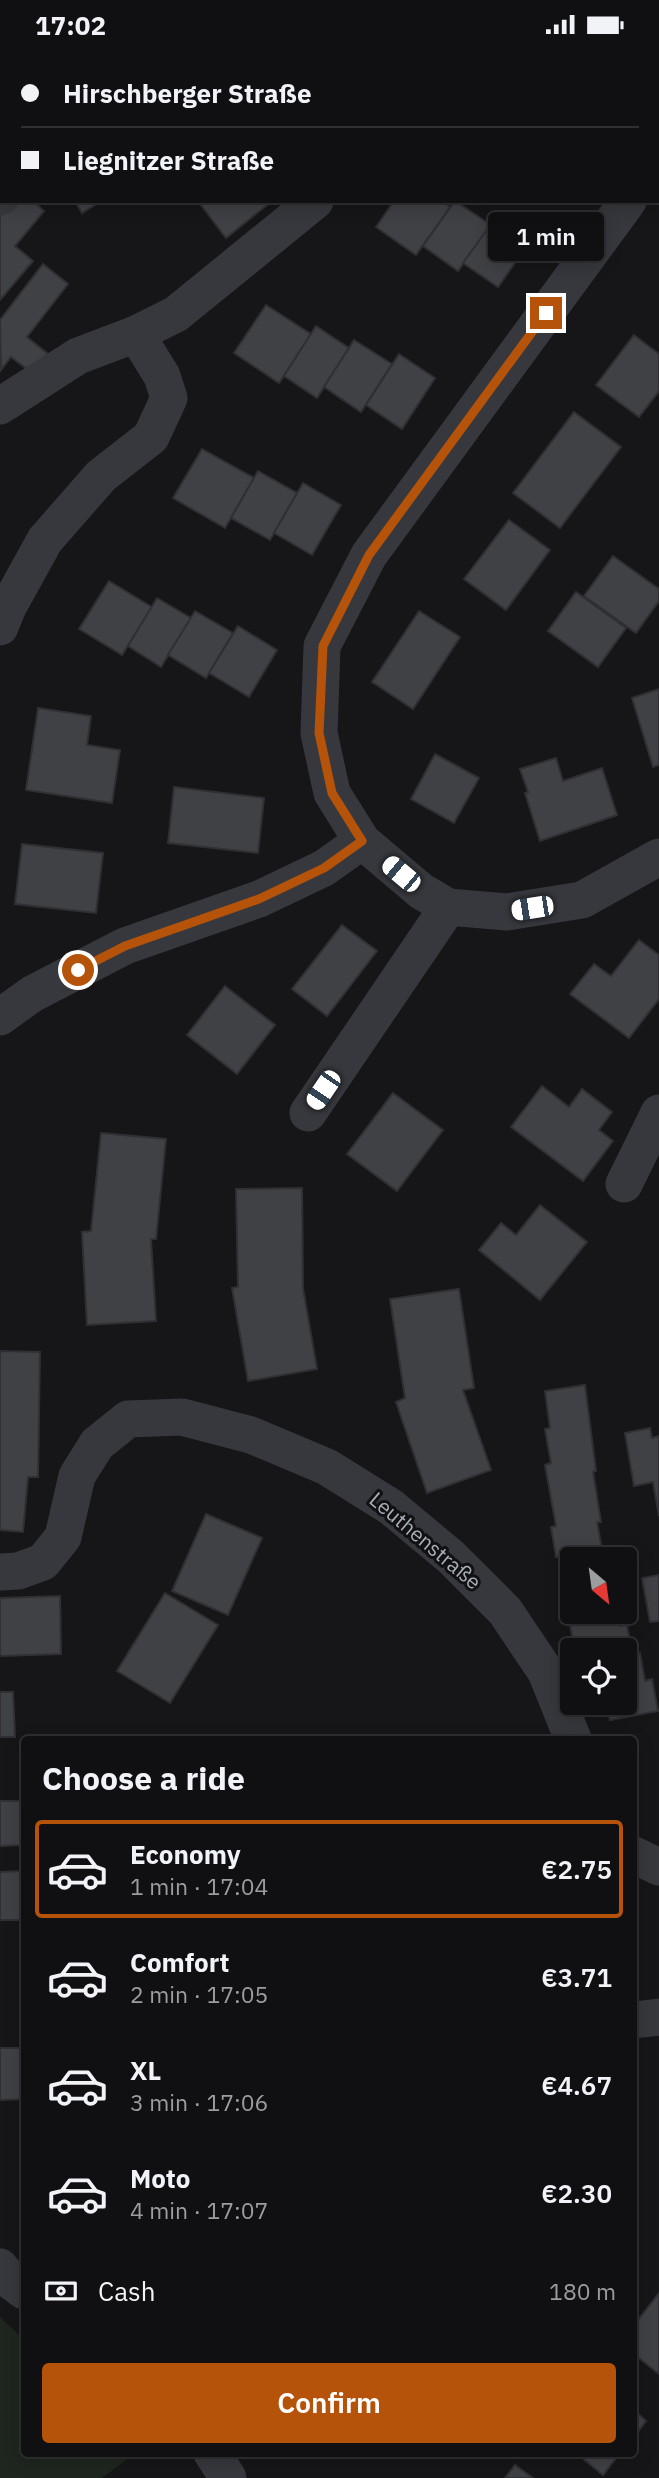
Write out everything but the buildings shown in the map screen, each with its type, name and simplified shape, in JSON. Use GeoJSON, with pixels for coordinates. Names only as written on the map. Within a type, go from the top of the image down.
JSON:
{"type":"FeatureCollection","features":[{"type":"Feature","properties":{"kind":"street"},"geometry":{"type":"LineString","coordinates":[[0,406],[78,356],[136,334],[176,314],[313,203]]}},
{"type":"Feature","properties":{"kind":"street"},"geometry":{"type":"LineString","coordinates":[[627,203],[369,555],[323,646],[319,733],[332,793],[362,841],[421,891],[448,907],[507,912],[582,900],[659,857]]}},
{"type":"Feature","properties":{"kind":"street"},"geometry":{"type":"LineString","coordinates":[[0,627],[45,540],[101,476],[151,437],[169,398],[162,376],[136,334]]}},
{"type":"Feature","properties":{"kind":"street"},"geometry":{"type":"LineString","coordinates":[[0,1017],[32,994],[125,946],[259,899],[324,868],[362,841]]}},
{"type":"Feature","properties":{"kind":"street"},"geometry":{"type":"LineString","coordinates":[[308,1113],[448,907]]}},
{"type":"Feature","properties":{"kind":"street"},"geometry":{"type":"LineString","coordinates":[[624,1184],[659,1113]]}},
{"type":"Feature","properties":{"kind":"street","name":"Leuthenstraße"},"geometry":{"type":"LineString","coordinates":[[0,1572],[18,1571],[43,1562],[63,1537],[77,1476],[97,1444],[128,1419],[182,1417],[251,1435],[327,1467],[391,1507],[451,1557],[505,1611],[546,1672],[572,1736]]}},
{"type":"Feature","properties":{"kind":"street"},"geometry":{"type":"LineString","coordinates":[[637,1856],[659,1867]]}},
{"type":"Feature","properties":{"kind":"street"},"geometry":{"type":"LineString","coordinates":[[637,2020],[659,2017]]}},
{"type":"Feature","properties":{"kind":"street"},"geometry":{"type":"LineString","coordinates":[[0,2267],[21,2289]]}},
{"type":"Feature","properties":{"kind":"street"},"geometry":{"type":"LineString","coordinates":[[215,2457],[228,2478]]}},
{"type":"Feature","properties":{"kind":"shaded area"},"geometry":{"type":"Polygon","coordinates":[[[0,2317],[21,2337],[21,2457],[130,2457],[102,2478],[0,2478],[0,2317]]]}},
{"type":"Feature","properties":{"kind":"route"},"geometry":{"type":"LineString","coordinates":[[78,970],[125,946],[259,899],[324,868],[362,841],[332,793],[319,733],[323,646],[369,555],[546,313]]}}]}
